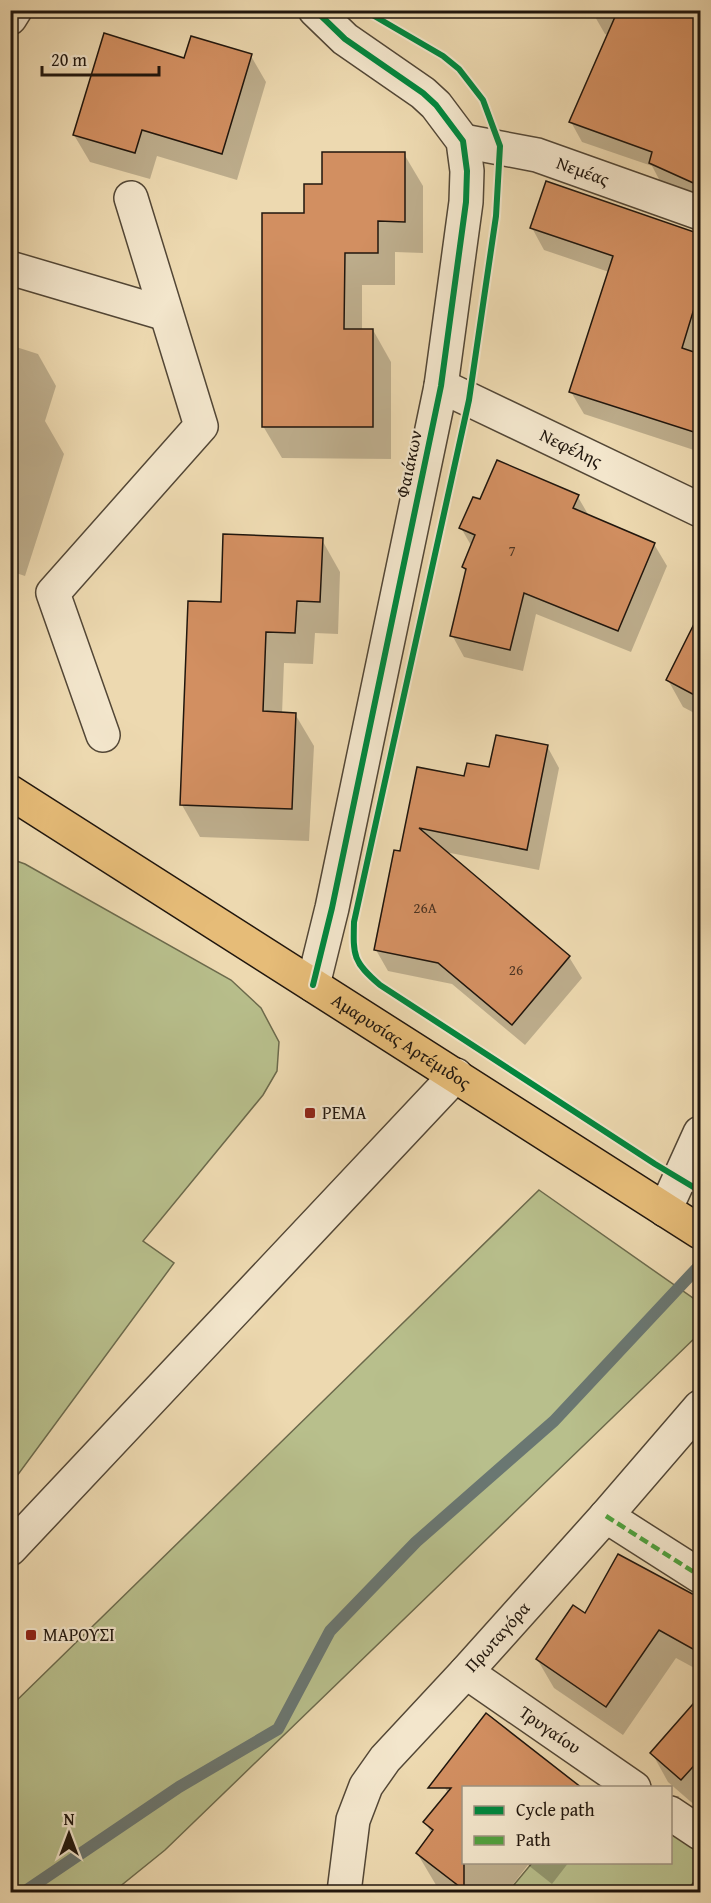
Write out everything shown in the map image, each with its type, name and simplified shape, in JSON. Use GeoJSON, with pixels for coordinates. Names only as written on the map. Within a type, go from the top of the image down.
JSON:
{"type":"FeatureCollection","features":[{"type":"Feature","properties":{"kind":"main road","name":"Αμαρυσίας Αρτέμιδος"},"geometry":{"type":"LineString","coordinates":[[10,792],[697,1230]]}},
{"type":"Feature","properties":{"kind":"street"},"geometry":{"type":"LineString","coordinates":[[10,18],[15,10]]}},
{"type":"Feature","properties":{"kind":"street","name":"Φαιάκων"},"geometry":{"type":"LineString","coordinates":[[313,984],[332,908],[441,386],[466,202],[467,171],[463,141],[444,114],[423,93],[345,39],[315,10]]}},
{"type":"Feature","properties":{"kind":"street","name":"Νεμέας"},"geometry":{"type":"LineString","coordinates":[[463,141],[537,155],[700,213]]}},
{"type":"Feature","properties":{"kind":"street"},"geometry":{"type":"LineString","coordinates":[[103,735],[53,593],[201,426],[131,198]]}},
{"type":"Feature","properties":{"kind":"street"},"geometry":{"type":"LineString","coordinates":[[10,268],[166,314]]}},
{"type":"Feature","properties":{"kind":"street","name":"Νεφέλης"},"geometry":{"type":"LineString","coordinates":[[441,386],[700,510]]}},
{"type":"Feature","properties":{"kind":"street"},"geometry":{"type":"LineString","coordinates":[[10,1549],[456,1075]]}},
{"type":"Feature","properties":{"kind":"street"},"geometry":{"type":"LineString","coordinates":[[665,1210],[700,1133]]}},
{"type":"Feature","properties":{"kind":"street","name":"Πρωταγόρα"},"geometry":{"type":"LineString","coordinates":[[344,1893],[353,1820],[366,1786],[385,1759],[606,1516],[700,1407]]}},
{"type":"Feature","properties":{"kind":"street"},"geometry":{"type":"LineString","coordinates":[[606,1516],[700,1576]]}},
{"type":"Feature","properties":{"kind":"street","name":"Τρυγαίου"},"geometry":{"type":"LineString","coordinates":[[466,1672],[631,1786]]}},
{"type":"Feature","properties":{"kind":"street"},"geometry":{"type":"LineString","coordinates":[[672,1814],[700,1833]]}},
{"type":"Feature","properties":{"kind":"green space"},"geometry":{"type":"Polygon","coordinates":[[[11,859],[25,864],[231,980],[261,1008],[279,1042],[277,1071],[263,1095],[143,1241],[174,1263],[11,1484],[11,859]]]}},
{"type":"Feature","properties":{"kind":"green space"},"geometry":{"type":"Polygon","coordinates":[[[539,1190],[700,1303],[700,1333],[165,1850],[113,1892],[11,1892],[11,1706],[539,1190]]]}},
{"type":"Feature","properties":{"kind":"green space"},"geometry":{"type":"Polygon","coordinates":[[[672,1824],[700,1844],[700,1874],[686,1892],[508,1892],[531,1864],[672,1864],[672,1824]]]}},
{"type":"Feature","properties":{"kind":"building"},"geometry":{"type":"Polygon","coordinates":[[[618,10],[700,10],[700,186],[649,163],[652,152],[569,122],[618,10]]]}},
{"type":"Feature","properties":{"kind":"building"},"geometry":{"type":"Polygon","coordinates":[[[104,33],[184,58],[191,36],[252,54],[222,154],[142,130],[135,153],[73,135],[104,33]]]}},
{"type":"Feature","properties":{"kind":"building"},"geometry":{"type":"Polygon","coordinates":[[[322,152],[405,152],[405,222],[378,221],[378,253],[345,253],[344,329],[373,329],[373,427],[262,427],[262,213],[304,213],[304,184],[322,184],[322,152]]]}},
{"type":"Feature","properties":{"kind":"building"},"geometry":{"type":"Polygon","coordinates":[[[546,181],[700,234],[700,289],[682,348],[700,354],[700,434],[569,392],[613,256],[530,228],[546,181]]]}},
{"type":"Feature","properties":{"kind":"building"},"geometry":{"type":"Polygon","coordinates":[[[497,460],[579,495],[573,508],[655,543],[618,631],[524,593],[510,650],[450,636],[466,569],[462,567],[475,535],[459,528],[473,497],[480,499],[497,460]]]}},
{"type":"Feature","properties":{"kind":"building"},"geometry":{"type":"Polygon","coordinates":[[[223,534],[323,538],[320,602],[297,601],[295,633],[266,632],[263,711],[296,713],[292,809],[180,805],[188,601],[221,602],[223,534]]]}},
{"type":"Feature","properties":{"kind":"building"},"geometry":{"type":"Polygon","coordinates":[[[700,612],[700,698],[666,680],[700,612]]]}},
{"type":"Feature","properties":{"kind":"building"},"geometry":{"type":"Polygon","coordinates":[[[496,735],[548,745],[527,850],[419,828],[570,956],[512,1025],[438,963],[374,950],[394,850],[400,851],[417,767],[464,776],[467,763],[489,767],[496,735]]]}},
{"type":"Feature","properties":{"kind":"building"},"geometry":{"type":"Polygon","coordinates":[[[618,1554],[700,1598],[700,1653],[659,1630],[606,1707],[536,1659],[573,1605],[585,1613],[618,1554]]]}},
{"type":"Feature","properties":{"kind":"building"},"geometry":{"type":"Polygon","coordinates":[[[700,1696],[700,1759],[681,1780],[650,1753],[700,1696]]]}},
{"type":"Feature","properties":{"kind":"building"},"geometry":{"type":"Polygon","coordinates":[[[486,1713],[579,1786],[462,1786],[464,1890],[416,1853],[433,1830],[423,1822],[451,1788],[428,1788],[486,1713]]]}},
{"type":"Feature","properties":{"kind":"waterway"},"geometry":{"type":"LineString","coordinates":[[24,1892],[179,1787],[278,1729],[330,1631],[416,1542],[554,1421],[700,1265]]}},
{"type":"Feature","properties":{"kind":"marked path"},"geometry":{"type":"LineString","coordinates":[[606,1516],[700,1576]]}},
{"type":"Feature","properties":{"kind":"cycle path"},"geometry":{"type":"LineString","coordinates":[[313,985],[332,908],[441,386],[466,202],[467,171],[463,141],[436,105],[423,93],[345,39],[315,10]]}},
{"type":"Feature","properties":{"kind":"cycle path"},"geometry":{"type":"LineString","coordinates":[[364,10],[443,56],[459,69],[483,100],[500,146],[496,216],[469,400],[354,922],[356,958],[364,970],[380,985],[700,1191]]}},
{"type":"Feature","properties":{"kind":"place","name":"ΡΕΜΑ"},"geometry":{"type":"Point","coordinates":[310,1113]}},
{"type":"Feature","properties":{"kind":"place","name":"ΜΑΡΟΥΣΙ"},"geometry":{"type":"Point","coordinates":[31,1635]}}]}
